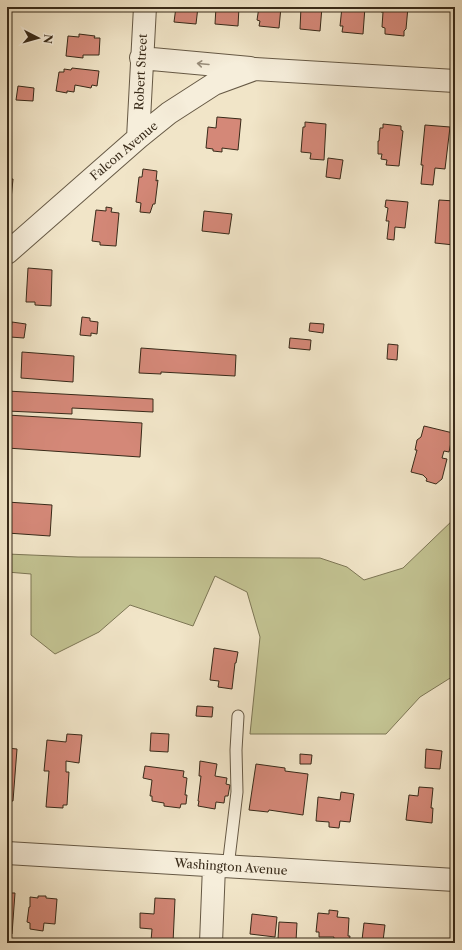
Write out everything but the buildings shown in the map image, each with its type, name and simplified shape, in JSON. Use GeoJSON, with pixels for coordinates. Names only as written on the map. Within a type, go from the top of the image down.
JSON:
{"type":"FeatureCollection","features":[{"type":"Feature","properties":{"kind":"street","name":"Robert Street"},"geometry":{"type":"LineString","coordinates":[[138,138],[141,58],[145,7]]}},
{"type":"Feature","properties":{"kind":"street","name":"Falcon Avenue"},"geometry":{"type":"LineString","coordinates":[[141,58],[255,69],[455,81]]}},
{"type":"Feature","properties":{"kind":"street","name":"Falcon Avenue"},"geometry":{"type":"LineString","coordinates":[[7,254],[138,138],[170,113],[214,84],[255,69]]}},
{"type":"Feature","properties":{"kind":"street","name":"Washington Avenue"},"geometry":{"type":"LineString","coordinates":[[7,853],[455,880]]}},
{"type":"Feature","properties":{"kind":"street"},"geometry":{"type":"LineString","coordinates":[[211,943],[221,866]]}},
{"type":"Feature","properties":{"kind":"lane"},"geometry":{"type":"LineString","coordinates":[[221,866],[237,792],[236,750],[238,716]]}},
{"type":"Feature","properties":{"kind":"green space"},"geometry":{"type":"Polygon","coordinates":[[[455,518],[455,675],[420,697],[386,734],[250,734],[260,637],[247,592],[215,576],[193,626],[130,605],[99,632],[55,654],[31,635],[31,574],[7,572],[7,554],[78,557],[320,558],[347,567],[364,580],[403,568],[455,518]]]}}]}
